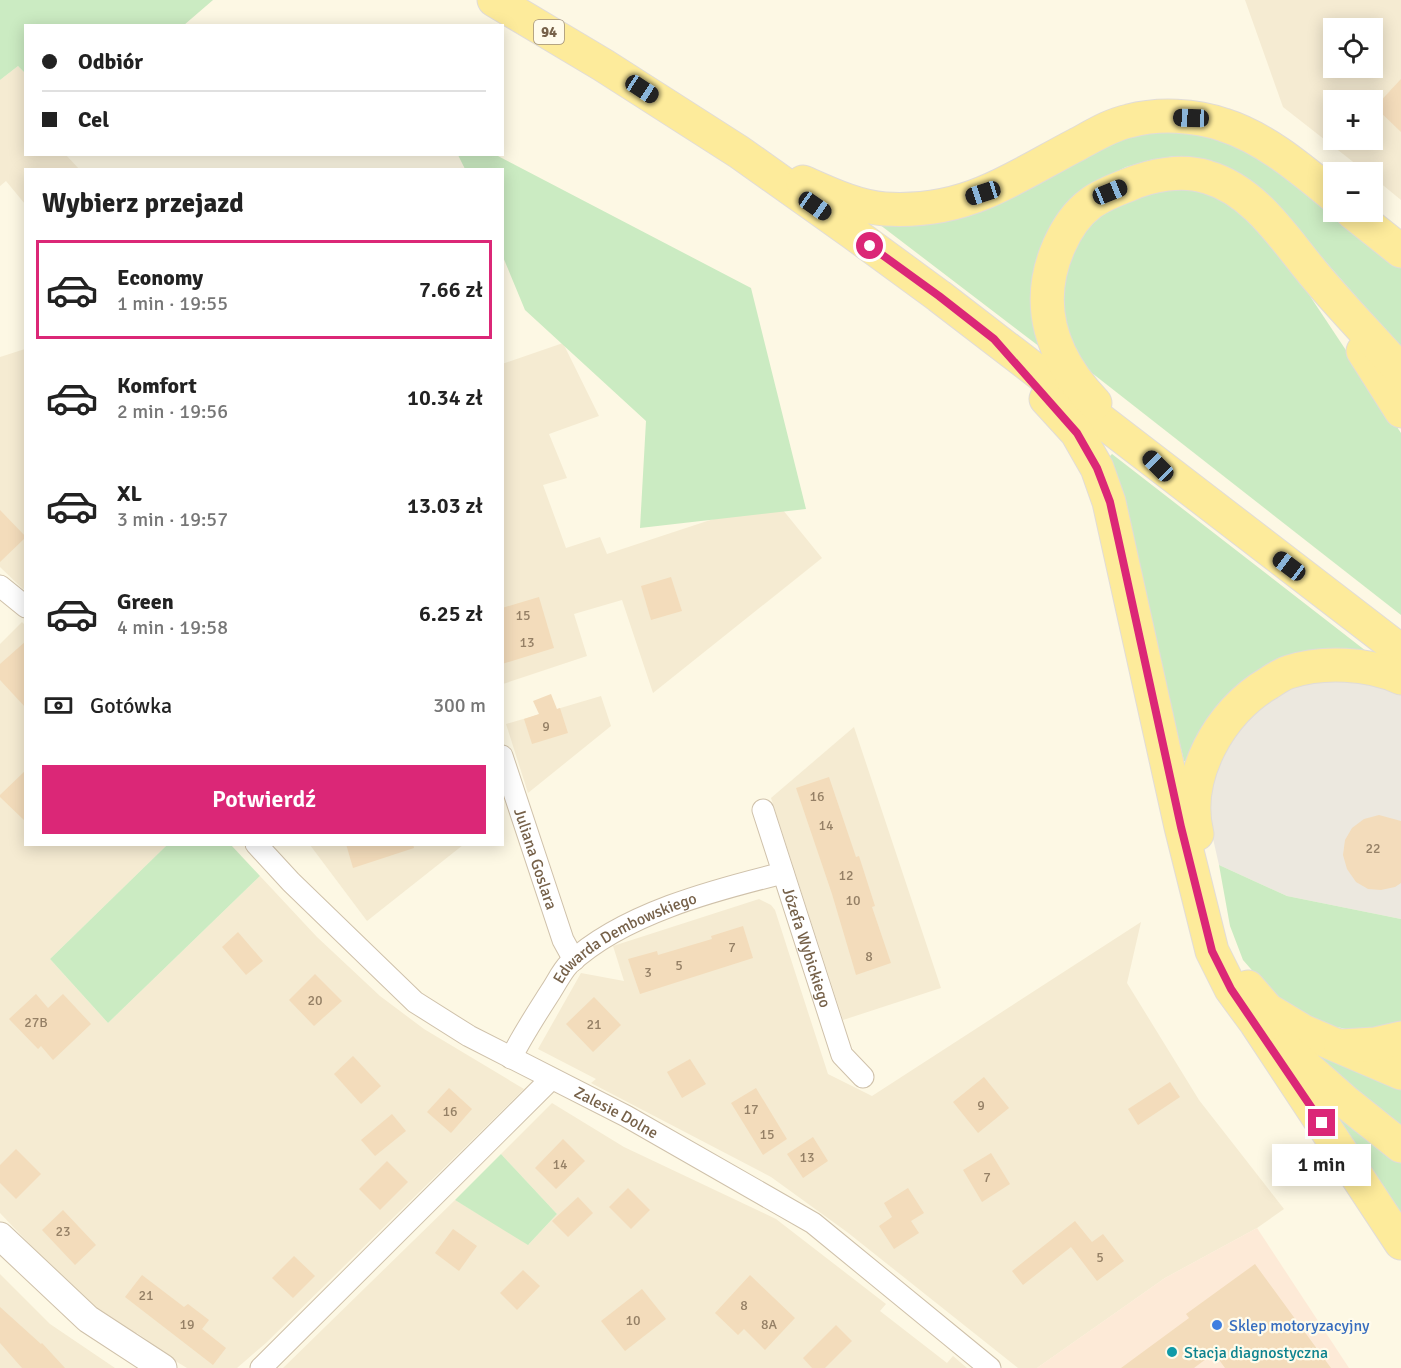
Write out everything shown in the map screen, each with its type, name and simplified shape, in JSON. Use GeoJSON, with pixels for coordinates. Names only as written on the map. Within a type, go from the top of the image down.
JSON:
{"type":"FeatureCollection","features":[{"type":"Feature","properties":{"kind":"main road","name":"94"},"geometry":{"type":"LineString","coordinates":[[495,0],[603,65],[739,152],[939,296],[1401,651]]}},
{"type":"Feature","properties":{"kind":"main road"},"geometry":{"type":"LineString","coordinates":[[739,152],[822,190],[857,203],[882,209],[909,209],[946,204],[983,193],[1104,130],[1130,120],[1160,116],[1191,118],[1224,124],[1273,149],[1323,186]]}},
{"type":"Feature","properties":{"kind":"main road"},"geometry":{"type":"LineString","coordinates":[[1158,466],[1088,395],[1060,356],[1051,333],[1046,303],[1047,279],[1064,235],[1074,219],[1091,204],[1110,192],[1135,182],[1183,173],[1208,177],[1233,189],[1255,205],[1280,230],[1314,274],[1401,371]]}},
{"type":"Feature","properties":{"kind":"main road"},"geometry":{"type":"LineString","coordinates":[[1383,218],[1401,227]]}},
{"type":"Feature","properties":{"kind":"main road"},"geometry":{"type":"LineString","coordinates":[[1365,222],[1401,251]]}},
{"type":"Feature","properties":{"kind":"main road"},"geometry":{"type":"LineString","coordinates":[[1314,274],[1401,411]]}},
{"type":"Feature","properties":{"kind":"main road"},"geometry":{"type":"LineString","coordinates":[[994,339],[1077,433],[1097,468],[1110,502],[1181,827],[1212,951],[1231,989],[1256,1023],[1401,1243]]}},
{"type":"Feature","properties":{"kind":"main road"},"geometry":{"type":"LineString","coordinates":[[1401,678],[1360,667],[1326,665],[1287,672],[1256,690],[1234,710],[1215,737],[1200,770],[1194,801],[1195,826],[1224,947],[1240,978],[1268,1010],[1303,1031],[1401,1073]]}},
{"type":"Feature","properties":{"kind":"main road"},"geometry":{"type":"LineString","coordinates":[[1256,1023],[1347,1103],[1401,1146]]}},
{"type":"Feature","properties":{"kind":"main road"},"geometry":{"type":"LineString","coordinates":[[1336,1046],[1375,1044],[1401,1038]]}},
{"type":"Feature","properties":{"kind":"street"},"geometry":{"type":"LineString","coordinates":[[0,586],[24,605]]}},
{"type":"Feature","properties":{"kind":"street","name":"Juliana Goslara"},"geometry":{"type":"LineString","coordinates":[[504,762],[563,940],[574,960]]}},
{"type":"Feature","properties":{"kind":"street","name":"Józefa Wybickiego"},"geometry":{"type":"LineString","coordinates":[[763,810],[842,1055],[863,1077]]}},
{"type":"Feature","properties":{"kind":"street","name":"Zalesie Dolne"},"geometry":{"type":"LineString","coordinates":[[258,846],[280,871],[415,1002],[511,1058],[626,1116],[813,1223],[990,1368]]}},
{"type":"Feature","properties":{"kind":"street"},"geometry":{"type":"LineString","coordinates":[[279,846],[280,871]]}},
{"type":"Feature","properties":{"kind":"street","name":"Edwarda Dembowskiego"},"geometry":{"type":"LineString","coordinates":[[511,1058],[525,1031],[567,966],[594,943],[656,912],[746,882],[783,873]]}},
{"type":"Feature","properties":{"kind":"street"},"geometry":{"type":"LineString","coordinates":[[261,1368],[551,1079]]}},
{"type":"Feature","properties":{"kind":"street"},"geometry":{"type":"LineString","coordinates":[[0,1236],[87,1319],[163,1368]]}},
{"type":"Feature","properties":{"kind":"shaded area"},"geometry":{"type":"Polygon","coordinates":[[[1245,0],[1401,0],[1401,200],[1383,185],[1383,162],[1353,162],[1338,150],[1383,150],[1383,90],[1323,90],[1323,138],[1283,107],[1245,0]]]}},
{"type":"Feature","properties":{"kind":"shaded area"},"geometry":{"type":"Polygon","coordinates":[[[18,66],[24,72],[24,156],[67,156],[78,168],[24,168],[24,203],[6,181],[0,186],[0,80],[18,66]]]}},
{"type":"Feature","properties":{"kind":"shaded area"},"geometry":{"type":"Polygon","coordinates":[[[563,343],[599,416],[549,434],[567,478],[543,485],[566,548],[600,537],[607,554],[774,499],[822,558],[653,693],[622,600],[574,614],[587,656],[504,684],[504,363],[563,343]]]}},
{"type":"Feature","properties":{"kind":"shaded area"},"geometry":{"type":"Polygon","coordinates":[[[24,349],[23,589],[0,567],[0,357],[24,349]]]}},
{"type":"Feature","properties":{"kind":"shaded area"},"geometry":{"type":"Polygon","coordinates":[[[22,622],[24,624],[24,846],[166,846],[50,959],[108,1023],[260,876],[317,937],[380,996],[424,1029],[524,1089],[266,1343],[237,1368],[187,1368],[149,1345],[147,1340],[137,1333],[131,1335],[75,1292],[0,1213],[0,644],[22,622]]]}},
{"type":"Feature","properties":{"kind":"shaded area"},"geometry":{"type":"Polygon","coordinates":[[[1338,678],[1401,691],[1401,919],[1287,896],[1219,865],[1206,808],[1212,776],[1248,715],[1303,679],[1338,678]]]}},
{"type":"Feature","properties":{"kind":"shaded area"},"geometry":{"type":"Polygon","coordinates":[[[601,696],[611,726],[528,793],[506,724],[601,696]]]}},
{"type":"Feature","properties":{"kind":"shaded area"},"geometry":{"type":"Polygon","coordinates":[[[854,727],[941,988],[843,1020],[771,798],[854,727]]]}},
{"type":"Feature","properties":{"kind":"shaded area"},"geometry":{"type":"Polygon","coordinates":[[[311,846],[462,846],[367,921],[311,846]]]}},
{"type":"Feature","properties":{"kind":"shaded area"},"geometry":{"type":"Polygon","coordinates":[[[759,899],[771,905],[775,910],[828,1074],[872,1096],[1141,922],[1127,983],[1199,1100],[1284,1209],[1257,1228],[1165,1278],[1037,1368],[1018,1368],[847,1232],[771,1177],[591,1083],[596,1079],[538,1049],[581,973],[624,981],[613,946],[759,899]]]}},
{"type":"Feature","properties":{"kind":"shaded area"},"geometry":{"type":"Polygon","coordinates":[[[552,1103],[624,1147],[776,1219],[886,1304],[880,1311],[947,1363],[953,1356],[967,1368],[283,1368],[455,1200],[529,1244],[557,1214],[501,1154],[552,1103]]]}},
{"type":"Feature","properties":{"kind":"shaded area"},"geometry":{"type":"Polygon","coordinates":[[[1257,1228],[1349,1368],[1037,1368],[1165,1278],[1257,1228]]]}},
{"type":"Feature","properties":{"kind":"shaded area"},"geometry":{"type":"Polygon","coordinates":[[[0,1274],[50,1324],[115,1368],[0,1368],[0,1274]]]}},
{"type":"Feature","properties":{"kind":"green space"},"geometry":{"type":"Polygon","coordinates":[[[0,0],[213,0],[185,24],[24,24],[24,72],[18,66],[0,80],[0,0]]]}},
{"type":"Feature","properties":{"kind":"green space"},"geometry":{"type":"Polygon","coordinates":[[[1153,130],[1221,136],[1297,183],[1323,204],[1323,222],[1346,222],[1401,266],[1401,348],[1279,208],[1211,162],[1191,157],[1175,156],[1126,167],[1101,179],[1076,197],[1040,347],[871,218],[1153,130]]]}},
{"type":"Feature","properties":{"kind":"green space"},"geometry":{"type":"Polygon","coordinates":[[[458,156],[498,156],[751,288],[806,509],[640,528],[646,421],[525,310],[504,259],[504,168],[464,168],[458,156]]]}},
{"type":"Feature","properties":{"kind":"green space"},"geometry":{"type":"Polygon","coordinates":[[[1159,183],[1231,197],[1280,251],[1401,433],[1401,615],[1083,366],[1067,332],[1061,301],[1066,262],[1092,219],[1159,183]]]}},
{"type":"Feature","properties":{"kind":"green space"},"geometry":{"type":"Polygon","coordinates":[[[1112,454],[1366,651],[1327,651],[1193,762],[1184,761],[1122,500],[1107,459],[1112,454]]]}},
{"type":"Feature","properties":{"kind":"green space"},"geometry":{"type":"Polygon","coordinates":[[[166,846],[232,846],[260,876],[108,1023],[50,959],[166,846]]]}},
{"type":"Feature","properties":{"kind":"green space"},"geometry":{"type":"Polygon","coordinates":[[[1219,865],[1287,896],[1401,919],[1401,1024],[1357,1031],[1321,1024],[1297,1012],[1271,992],[1243,960],[1230,926],[1219,865]]]}},
{"type":"Feature","properties":{"kind":"green space"},"geometry":{"type":"Polygon","coordinates":[[[1301,1041],[1401,1082],[1401,1132],[1301,1041]]]}},
{"type":"Feature","properties":{"kind":"green space"},"geometry":{"type":"Polygon","coordinates":[[[1313,1084],[1401,1158],[1401,1223],[1313,1084]]]}},
{"type":"Feature","properties":{"kind":"green space"},"geometry":{"type":"Polygon","coordinates":[[[501,1154],[557,1214],[528,1245],[455,1200],[501,1154]]]}},
{"type":"Feature","properties":{"kind":"building"},"geometry":{"type":"Polygon","coordinates":[[[1401,79],[1401,132],[1383,115],[1383,98],[1401,79]]]}},
{"type":"Feature","properties":{"kind":"building"},"geometry":{"type":"Polygon","coordinates":[[[0,510],[24,535],[24,539],[0,562],[0,510]]]}},
{"type":"Feature","properties":{"kind":"building"},"geometry":{"type":"Polygon","coordinates":[[[671,577],[682,611],[651,620],[641,586],[671,577]]]}},
{"type":"Feature","properties":{"kind":"building"},"geometry":{"type":"Polygon","coordinates":[[[539,597],[554,648],[504,663],[504,607],[539,597]]]}},
{"type":"Feature","properties":{"kind":"building"},"geometry":{"type":"Polygon","coordinates":[[[24,643],[24,706],[0,680],[0,664],[24,643]]]}},
{"type":"Feature","properties":{"kind":"building"},"geometry":{"type":"Polygon","coordinates":[[[551,694],[557,709],[560,708],[568,733],[532,744],[524,719],[539,714],[533,701],[551,694]]]}},
{"type":"Feature","properties":{"kind":"building"},"geometry":{"type":"Polygon","coordinates":[[[24,772],[24,820],[0,797],[24,772]]]}},
{"type":"Feature","properties":{"kind":"building"},"geometry":{"type":"Polygon","coordinates":[[[829,777],[856,857],[859,856],[875,906],[872,907],[891,963],[856,975],[832,894],[796,788],[829,777]]]}},
{"type":"Feature","properties":{"kind":"building"},"geometry":{"type":"Polygon","coordinates":[[[1379,815],[1401,821],[1401,883],[1381,890],[1368,889],[1356,882],[1347,869],[1343,855],[1345,840],[1352,828],[1364,819],[1379,815]]]}},
{"type":"Feature","properties":{"kind":"building"},"geometry":{"type":"Polygon","coordinates":[[[347,846],[414,846],[414,848],[353,868],[347,846]]]}},
{"type":"Feature","properties":{"kind":"building"},"geometry":{"type":"Polygon","coordinates":[[[743,926],[753,958],[640,994],[628,959],[657,951],[658,955],[712,939],[711,936],[743,926]]]}},
{"type":"Feature","properties":{"kind":"building"},"geometry":{"type":"Polygon","coordinates":[[[238,932],[263,961],[246,975],[222,947],[238,932]]]}},
{"type":"Feature","properties":{"kind":"building"},"geometry":{"type":"Polygon","coordinates":[[[315,974],[342,1001],[314,1026],[289,1000],[315,974]]]}},
{"type":"Feature","properties":{"kind":"building"},"geometry":{"type":"Polygon","coordinates":[[[36,994],[48,1008],[63,994],[91,1024],[53,1060],[41,1046],[38,1049],[9,1019],[36,994]]]}},
{"type":"Feature","properties":{"kind":"building"},"geometry":{"type":"Polygon","coordinates":[[[594,997],[621,1025],[593,1052],[566,1024],[594,997]]]}},
{"type":"Feature","properties":{"kind":"building"},"geometry":{"type":"Polygon","coordinates":[[[353,1056],[381,1086],[361,1104],[334,1074],[353,1056]]]}},
{"type":"Feature","properties":{"kind":"building"},"geometry":{"type":"Polygon","coordinates":[[[690,1059],[706,1084],[682,1098],[667,1072],[690,1059]]]}},
{"type":"Feature","properties":{"kind":"building"},"geometry":{"type":"Polygon","coordinates":[[[984,1077],[1009,1108],[978,1133],[953,1102],[984,1077]]]}},
{"type":"Feature","properties":{"kind":"building"},"geometry":{"type":"Polygon","coordinates":[[[1170,1082],[1180,1097],[1138,1125],[1128,1109],[1170,1082]]]}},
{"type":"Feature","properties":{"kind":"building"},"geometry":{"type":"Polygon","coordinates":[[[449,1088],[472,1109],[451,1133],[427,1112],[449,1088]]]}},
{"type":"Feature","properties":{"kind":"building"},"geometry":{"type":"Polygon","coordinates":[[[756,1088],[787,1139],[763,1155],[731,1103],[756,1088]]]}},
{"type":"Feature","properties":{"kind":"building"},"geometry":{"type":"Polygon","coordinates":[[[392,1114],[406,1131],[375,1156],[361,1140],[392,1114]]]}},
{"type":"Feature","properties":{"kind":"building"},"geometry":{"type":"Polygon","coordinates":[[[813,1137],[828,1161],[803,1178],[787,1154],[813,1137]]]}},
{"type":"Feature","properties":{"kind":"building"},"geometry":{"type":"Polygon","coordinates":[[[563,1139],[585,1161],[556,1189],[535,1168],[563,1139]]]}},
{"type":"Feature","properties":{"kind":"building"},"geometry":{"type":"Polygon","coordinates":[[[16,1149],[41,1174],[16,1199],[0,1183],[0,1165],[16,1149]]]}},
{"type":"Feature","properties":{"kind":"building"},"geometry":{"type":"Polygon","coordinates":[[[991,1153],[1010,1184],[982,1202],[963,1170],[991,1153]]]}},
{"type":"Feature","properties":{"kind":"building"},"geometry":{"type":"Polygon","coordinates":[[[387,1161],[408,1182],[380,1210],[359,1189],[387,1161]]]}},
{"type":"Feature","properties":{"kind":"building"},"geometry":{"type":"Polygon","coordinates":[[[628,1188],[650,1210],[631,1229],[609,1207],[628,1188]]]}},
{"type":"Feature","properties":{"kind":"building"},"geometry":{"type":"Polygon","coordinates":[[[908,1188],[924,1213],[911,1221],[919,1233],[894,1249],[879,1226],[892,1217],[884,1203],[908,1188]]]}},
{"type":"Feature","properties":{"kind":"building"},"geometry":{"type":"Polygon","coordinates":[[[578,1197],[593,1213],[568,1237],[552,1221],[578,1197]]]}},
{"type":"Feature","properties":{"kind":"building"},"geometry":{"type":"Polygon","coordinates":[[[63,1210],[96,1245],[75,1265],[42,1230],[63,1210]]]}},
{"type":"Feature","properties":{"kind":"building"},"geometry":{"type":"Polygon","coordinates":[[[1075,1221],[1092,1242],[1103,1234],[1124,1261],[1097,1281],[1071,1247],[1023,1285],[1012,1271],[1075,1221]]]}},
{"type":"Feature","properties":{"kind":"building"},"geometry":{"type":"Polygon","coordinates":[[[453,1229],[477,1246],[459,1271],[435,1253],[453,1229]]]}},
{"type":"Feature","properties":{"kind":"building"},"geometry":{"type":"Polygon","coordinates":[[[294,1256],[315,1276],[293,1298],[272,1278],[294,1256]]]}},
{"type":"Feature","properties":{"kind":"building"},"geometry":{"type":"Polygon","coordinates":[[[1255,1264],[1331,1368],[1225,1368],[1214,1353],[1194,1368],[1121,1368],[1189,1318],[1186,1314],[1255,1264]]]}},
{"type":"Feature","properties":{"kind":"building"},"geometry":{"type":"Polygon","coordinates":[[[523,1270],[540,1286],[517,1310],[500,1293],[523,1270]]]}},
{"type":"Feature","properties":{"kind":"building"},"geometry":{"type":"Polygon","coordinates":[[[142,1275],[184,1307],[188,1304],[209,1320],[202,1329],[226,1348],[213,1365],[125,1297],[142,1275]]]}},
{"type":"Feature","properties":{"kind":"building"},"geometry":{"type":"Polygon","coordinates":[[[750,1275],[795,1318],[765,1350],[744,1329],[738,1335],[715,1313],[750,1275]]]}},
{"type":"Feature","properties":{"kind":"building"},"geometry":{"type":"Polygon","coordinates":[[[642,1289],[666,1319],[625,1351],[601,1321],[642,1289]]]}},
{"type":"Feature","properties":{"kind":"building"},"geometry":{"type":"Polygon","coordinates":[[[0,1307],[42,1343],[65,1368],[22,1368],[0,1343],[0,1307]]]}},
{"type":"Feature","properties":{"kind":"building"},"geometry":{"type":"Polygon","coordinates":[[[836,1325],[852,1341],[825,1368],[812,1368],[803,1358],[836,1325]]]}},
{"type":"Feature","properties":{"kind":"place","name":"Sklep motoryzacyjny"},"geometry":{"type":"Point","coordinates":[1217,1325]}},
{"type":"Feature","properties":{"kind":"place","name":"Stacja diagnostyczna"},"geometry":{"type":"Point","coordinates":[1172,1352]}},
{"type":"Feature","properties":{"kind":"route"},"geometry":{"type":"LineString","coordinates":[[870,246],[994,339],[1077,433],[1097,468],[1110,502],[1181,827],[1212,951],[1231,989],[1322,1123]]}}]}
